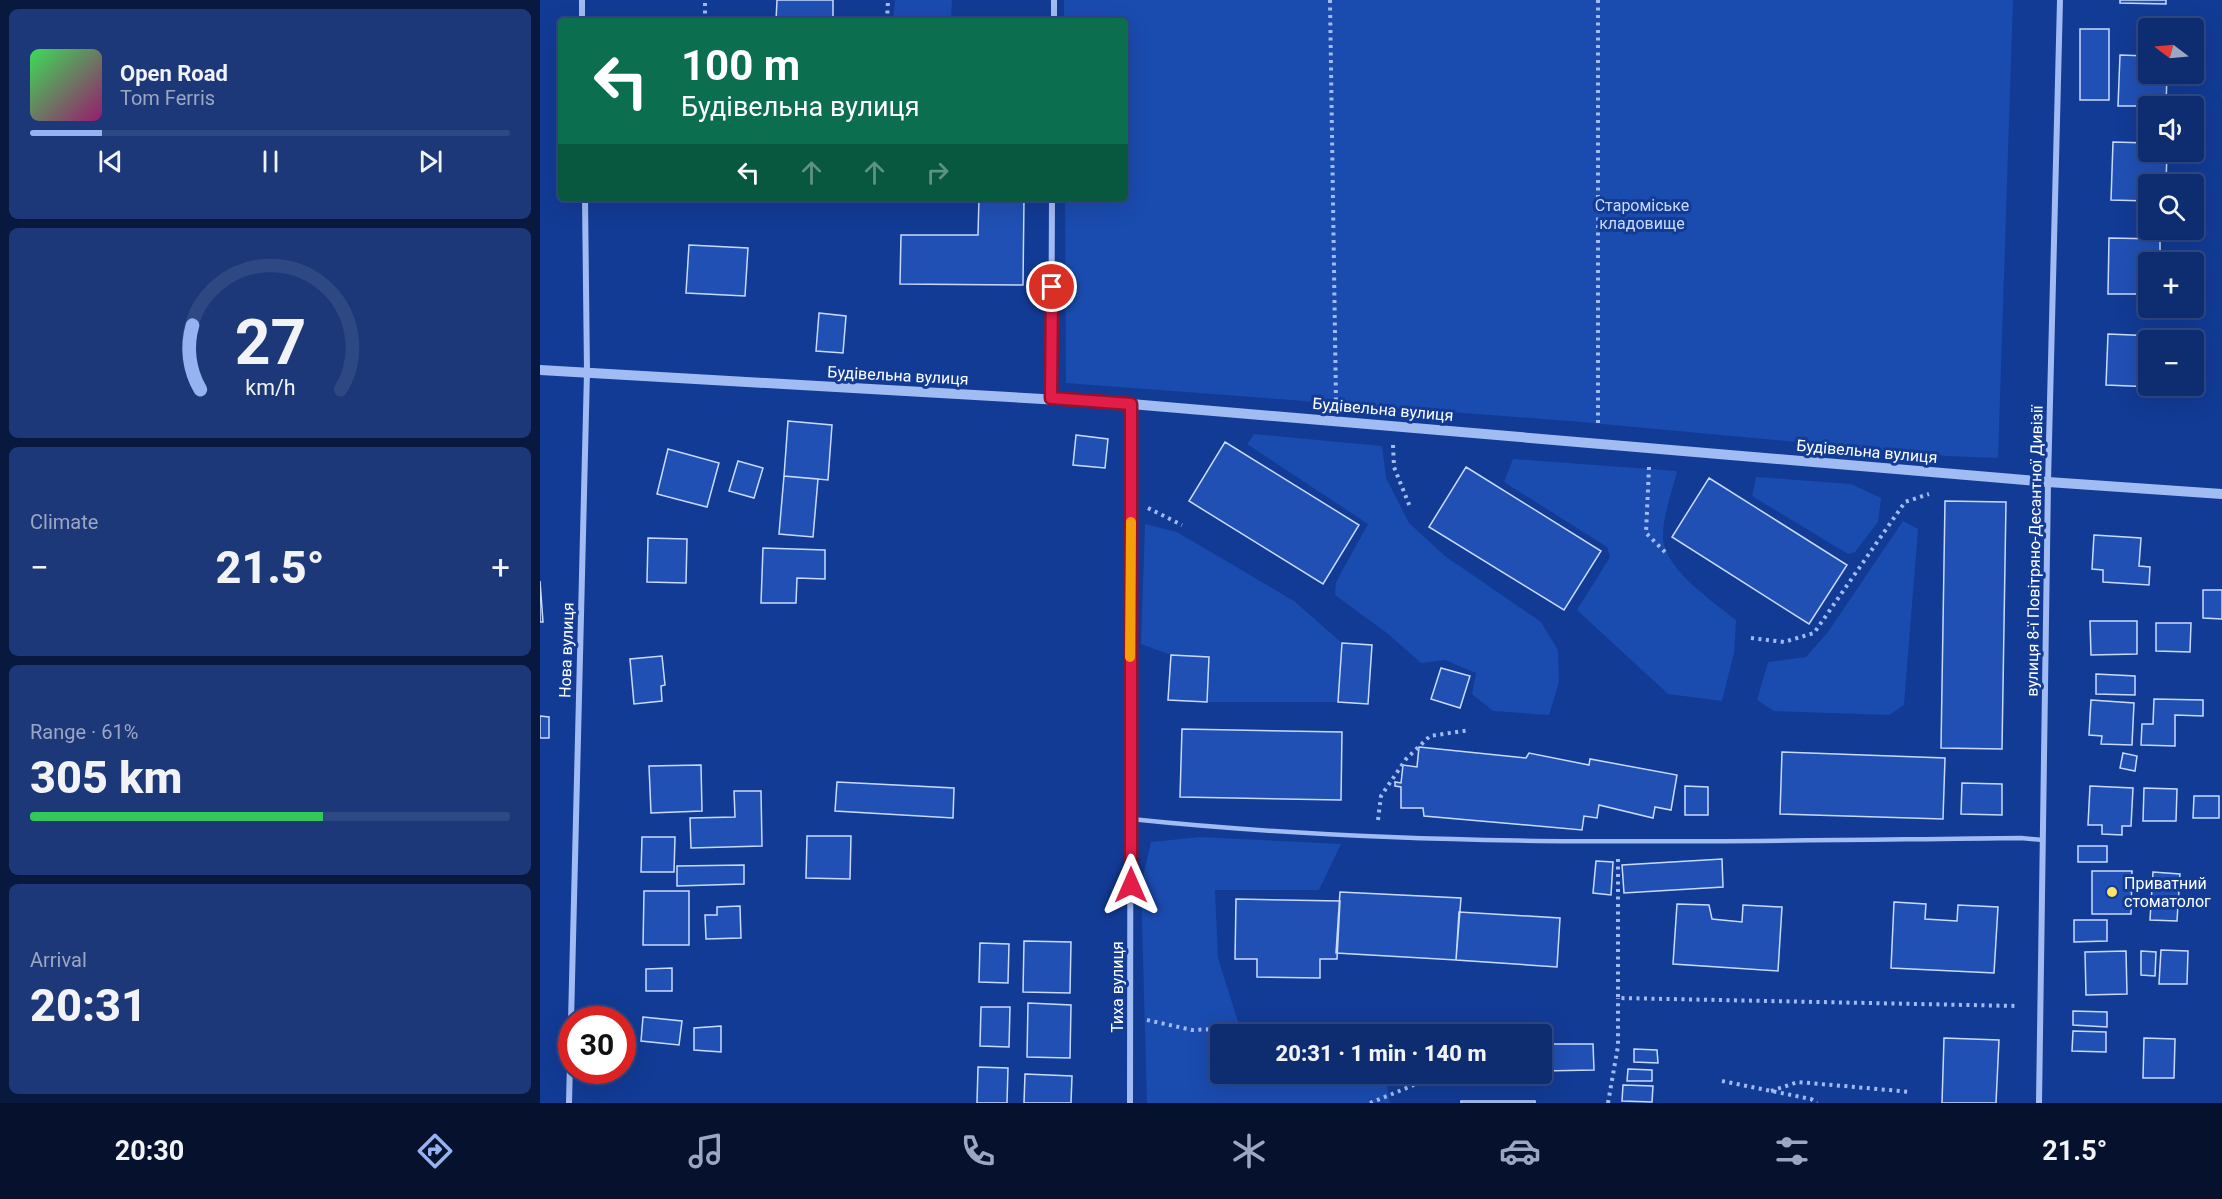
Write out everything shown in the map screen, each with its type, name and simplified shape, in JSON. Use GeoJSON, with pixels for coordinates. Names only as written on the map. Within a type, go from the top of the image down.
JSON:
{"type":"FeatureCollection","features":[{"type":"Feature","properties":{"kind":"street"},"geometry":{"type":"LineString","coordinates":[[582,0],[582,18]]}},
{"type":"Feature","properties":{"kind":"street"},"geometry":{"type":"LineString","coordinates":[[1054,0],[1054,18]]}},
{"type":"Feature","properties":{"kind":"street","name":"вулиця 8-ї Повітряно-Десантної Дивізії"},"geometry":{"type":"LineString","coordinates":[[2039,1103],[2048,482],[2060,0]]}},
{"type":"Feature","properties":{"kind":"street","name":"Нова вулиця"},"geometry":{"type":"LineString","coordinates":[[569,1103],[587,372],[585,201]]}},
{"type":"Feature","properties":{"kind":"street"},"geometry":{"type":"LineString","coordinates":[[1051,398],[1053,201]]}},
{"type":"Feature","properties":{"kind":"street","name":"Будівельна вулиця"},"geometry":{"type":"LineString","coordinates":[[540,370],[1051,398],[1598,442],[2048,482],[2222,494]]}},
{"type":"Feature","properties":{"kind":"street","name":"Тиха вулиця"},"geometry":{"type":"LineString","coordinates":[[1130,1103],[1131,404]]}},
{"type":"Feature","properties":{"kind":"lane"},"geometry":{"type":"LineString","coordinates":[[1131,819],[1376,836],[1619,841],[2021,838],[2043,840]]}},
{"type":"Feature","properties":{"kind":"path"},"geometry":{"type":"LineString","coordinates":[[705,0],[705,18]]}},
{"type":"Feature","properties":{"kind":"path"},"geometry":{"type":"LineString","coordinates":[[888,0],[888,18]]}},
{"type":"Feature","properties":{"kind":"path"},"geometry":{"type":"LineString","coordinates":[[1330,0],[1336,420]]}},
{"type":"Feature","properties":{"kind":"path"},"geometry":{"type":"LineString","coordinates":[[1598,0],[1598,442]]}},
{"type":"Feature","properties":{"kind":"path"},"geometry":{"type":"LineString","coordinates":[[1392,425],[1394,467],[1410,507]]}},
{"type":"Feature","properties":{"kind":"path"},"geometry":{"type":"LineString","coordinates":[[1649,447],[1647,533],[1665,552]]}},
{"type":"Feature","properties":{"kind":"path"},"geometry":{"type":"LineString","coordinates":[[1751,638],[1784,642],[1814,633],[1905,502],[1930,494]]}},
{"type":"Feature","properties":{"kind":"path"},"geometry":{"type":"LineString","coordinates":[[1131,505],[1155,510],[1182,525]]}},
{"type":"Feature","properties":{"kind":"path"},"geometry":{"type":"LineString","coordinates":[[1376,836],[1381,795],[1406,759],[1430,736],[1470,730]]}},
{"type":"Feature","properties":{"kind":"path"},"geometry":{"type":"LineString","coordinates":[[1608,1103],[1618,1046],[1619,841]]}},
{"type":"Feature","properties":{"kind":"path"},"geometry":{"type":"LineString","coordinates":[[1618,998],[2018,1006]]}},
{"type":"Feature","properties":{"kind":"path"},"geometry":{"type":"LineString","coordinates":[[1130,1017],[1192,1030],[1210,1029]]}},
{"type":"Feature","properties":{"kind":"path"},"geometry":{"type":"LineString","coordinates":[[1722,1081],[1811,1099],[1817,1103]]}},
{"type":"Feature","properties":{"kind":"path"},"geometry":{"type":"LineString","coordinates":[[1771,1091],[1798,1082],[1911,1092]]}},
{"type":"Feature","properties":{"kind":"path"},"geometry":{"type":"LineString","coordinates":[[1370,1103],[1414,1085],[1411,1084]]}},
{"type":"Feature","properties":{"kind":"green space"},"geometry":{"type":"Polygon","coordinates":[[[895,0],[952,0],[951,18],[893,18],[895,0]]]}},
{"type":"Feature","properties":{"kind":"green space","name":"Староміське кладовище"},"geometry":{"type":"Polygon","coordinates":[[[1064,0],[2013,0],[1998,458],[1947,456],[1570,421],[1066,383],[1065,201],[1128,201],[1128,18],[1064,18],[1064,0]]]}},
{"type":"Feature","properties":{"kind":"green space"},"geometry":{"type":"Polygon","coordinates":[[[1254,434],[1382,446],[1386,478],[1409,523],[1445,556],[1541,622],[1558,650],[1559,682],[1549,715],[1493,711],[1472,694],[1476,673],[1445,660],[1421,663],[1387,633],[1335,595],[1336,582],[1368,524],[1247,444],[1254,434]]]}},
{"type":"Feature","properties":{"kind":"green space"},"geometry":{"type":"Polygon","coordinates":[[[1513,459],[1677,471],[1664,522],[1663,539],[1666,550],[1672,562],[1692,584],[1736,620],[1734,653],[1722,701],[1668,694],[1577,610],[1610,557],[1607,547],[1504,482],[1513,459]]]}},
{"type":"Feature","properties":{"kind":"green space"},"geometry":{"type":"Polygon","coordinates":[[[1756,477],[1851,484],[1881,498],[1878,522],[1855,552],[1848,554],[1752,496],[1756,477]]]}},
{"type":"Feature","properties":{"kind":"green space"},"geometry":{"type":"Polygon","coordinates":[[[1903,521],[1918,529],[1904,705],[1889,715],[1774,711],[1757,700],[1768,662],[1806,657],[1828,632],[1903,521]]]}},
{"type":"Feature","properties":{"kind":"green space"},"geometry":{"type":"Polygon","coordinates":[[[1145,524],[1177,532],[1294,601],[1342,643],[1338,702],[1207,702],[1209,657],[1171,655],[1141,644],[1145,524]]]}},
{"type":"Feature","properties":{"kind":"green space"},"geometry":{"type":"Polygon","coordinates":[[[1200,837],[1341,844],[1319,890],[1215,890],[1218,958],[1239,1024],[1210,1024],[1210,1084],[1387,1084],[1390,1103],[1147,1103],[1141,886],[1151,842],[1200,837]]]}},
{"type":"Feature","properties":{"kind":"building"},"geometry":{"type":"Polygon","coordinates":[[[777,0],[833,0],[833,18],[776,18],[777,0]]]}},
{"type":"Feature","properties":{"kind":"building"},"geometry":{"type":"Polygon","coordinates":[[[2120,0],[2166,0],[2166,4],[2120,3],[2120,0]]]}},
{"type":"Feature","properties":{"kind":"building"},"geometry":{"type":"Polygon","coordinates":[[[2080,29],[2109,29],[2109,100],[2080,100],[2080,29]]]}},
{"type":"Feature","properties":{"kind":"building"},"geometry":{"type":"Polygon","coordinates":[[[2120,55],[2138,56],[2138,84],[2167,84],[2166,96],[2138,96],[2138,106],[2118,106],[2120,55]]]}},
{"type":"Feature","properties":{"kind":"building"},"geometry":{"type":"Polygon","coordinates":[[[2113,142],[2138,143],[2138,162],[2167,162],[2166,174],[2138,174],[2138,201],[2111,200],[2113,142]]]}},
{"type":"Feature","properties":{"kind":"building"},"geometry":{"type":"Polygon","coordinates":[[[979,201],[1024,201],[1023,285],[900,284],[901,235],[978,235],[979,201]]]}},
{"type":"Feature","properties":{"kind":"building"},"geometry":{"type":"Polygon","coordinates":[[[2109,238],[2160,240],[2160,252],[2138,252],[2138,294],[2108,294],[2109,238]]]}},
{"type":"Feature","properties":{"kind":"building"},"geometry":{"type":"Polygon","coordinates":[[[689,245],[748,248],[745,296],[686,293],[689,245]]]}},
{"type":"Feature","properties":{"kind":"building"},"geometry":{"type":"Polygon","coordinates":[[[819,313],[846,316],[843,353],[816,351],[819,313]]]}},
{"type":"Feature","properties":{"kind":"building"},"geometry":{"type":"Polygon","coordinates":[[[2108,334],[2138,335],[2138,386],[2106,385],[2108,334]]]}},
{"type":"Feature","properties":{"kind":"building"},"geometry":{"type":"Polygon","coordinates":[[[788,421],[832,425],[828,480],[784,476],[788,421]]]}},
{"type":"Feature","properties":{"kind":"building"},"geometry":{"type":"Polygon","coordinates":[[[1076,435],[1108,439],[1105,468],[1073,465],[1076,435]]]}},
{"type":"Feature","properties":{"kind":"building"},"geometry":{"type":"Polygon","coordinates":[[[1225,442],[1359,525],[1323,584],[1189,501],[1225,442]]]}},
{"type":"Feature","properties":{"kind":"building"},"geometry":{"type":"Polygon","coordinates":[[[668,449],[719,463],[707,507],[657,494],[668,449]]]}},
{"type":"Feature","properties":{"kind":"building"},"geometry":{"type":"Polygon","coordinates":[[[738,461],[763,468],[754,498],[729,491],[738,461]]]}},
{"type":"Feature","properties":{"kind":"building"},"geometry":{"type":"Polygon","coordinates":[[[1466,467],[1601,551],[1564,610],[1429,527],[1466,467]]]}},
{"type":"Feature","properties":{"kind":"building"},"geometry":{"type":"Polygon","coordinates":[[[784,476],[818,479],[813,537],[779,534],[784,476]]]}},
{"type":"Feature","properties":{"kind":"building"},"geometry":{"type":"Polygon","coordinates":[[[1709,478],[1847,565],[1809,624],[1672,537],[1709,478]]]}},
{"type":"Feature","properties":{"kind":"building"},"geometry":{"type":"Polygon","coordinates":[[[1945,501],[2006,502],[2002,749],[1941,748],[1945,501]]]}},
{"type":"Feature","properties":{"kind":"building"},"geometry":{"type":"Polygon","coordinates":[[[2094,535],[2141,538],[2139,566],[2150,567],[2149,585],[2103,582],[2103,570],[2092,569],[2094,535]]]}},
{"type":"Feature","properties":{"kind":"building"},"geometry":{"type":"Polygon","coordinates":[[[648,538],[687,539],[686,583],[647,582],[648,538]]]}},
{"type":"Feature","properties":{"kind":"building"},"geometry":{"type":"Polygon","coordinates":[[[763,548],[825,550],[825,579],[797,578],[796,603],[761,603],[763,548]]]}},
{"type":"Feature","properties":{"kind":"building"},"geometry":{"type":"Polygon","coordinates":[[[540,581],[543,622],[540,622],[540,581]]]}},
{"type":"Feature","properties":{"kind":"building"},"geometry":{"type":"Polygon","coordinates":[[[2203,590],[2222,590],[2222,619],[2203,618],[2203,590]]]}},
{"type":"Feature","properties":{"kind":"building"},"geometry":{"type":"Polygon","coordinates":[[[2090,621],[2137,621],[2137,654],[2091,655],[2090,621]]]}},
{"type":"Feature","properties":{"kind":"building"},"geometry":{"type":"Polygon","coordinates":[[[2156,623],[2191,623],[2190,652],[2156,651],[2156,623]]]}},
{"type":"Feature","properties":{"kind":"building"},"geometry":{"type":"Polygon","coordinates":[[[1342,643],[1372,645],[1368,704],[1338,702],[1342,643]]]}},
{"type":"Feature","properties":{"kind":"building"},"geometry":{"type":"Polygon","coordinates":[[[1171,655],[1209,657],[1207,702],[1168,700],[1171,655]]]}},
{"type":"Feature","properties":{"kind":"building"},"geometry":{"type":"Polygon","coordinates":[[[662,656],[665,685],[661,686],[662,701],[634,704],[630,659],[662,656]]]}},
{"type":"Feature","properties":{"kind":"building"},"geometry":{"type":"Polygon","coordinates":[[[1441,668],[1470,676],[1460,708],[1431,699],[1441,668]]]}},
{"type":"Feature","properties":{"kind":"building"},"geometry":{"type":"Polygon","coordinates":[[[2096,674],[2135,676],[2135,695],[2096,694],[2096,674]]]}},
{"type":"Feature","properties":{"kind":"building"},"geometry":{"type":"Polygon","coordinates":[[[2154,699],[2203,700],[2203,716],[2175,715],[2175,746],[2141,745],[2142,724],[2153,724],[2154,699]]]}},
{"type":"Feature","properties":{"kind":"building"},"geometry":{"type":"Polygon","coordinates":[[[2091,700],[2134,703],[2132,745],[2101,744],[2102,736],[2089,735],[2091,700]]]}},
{"type":"Feature","properties":{"kind":"building"},"geometry":{"type":"Polygon","coordinates":[[[540,716],[549,717],[549,738],[540,738],[540,716]]]}},
{"type":"Feature","properties":{"kind":"building"},"geometry":{"type":"Polygon","coordinates":[[[1182,729],[1342,732],[1341,800],[1180,797],[1182,729]]]}},
{"type":"Feature","properties":{"kind":"building"},"geometry":{"type":"Polygon","coordinates":[[[1419,747],[1526,758],[1529,753],[1589,765],[1590,759],[1677,775],[1671,810],[1655,807],[1653,818],[1599,805],[1597,818],[1584,816],[1582,830],[1424,816],[1423,808],[1401,808],[1401,787],[1395,786],[1395,782],[1401,783],[1403,765],[1417,767],[1419,747]]]}},
{"type":"Feature","properties":{"kind":"building"},"geometry":{"type":"Polygon","coordinates":[[[1782,752],[1945,758],[1943,819],[1780,814],[1782,752]]]}},
{"type":"Feature","properties":{"kind":"building"},"geometry":{"type":"Polygon","coordinates":[[[2123,753],[2137,756],[2135,771],[2120,768],[2123,753]]]}},
{"type":"Feature","properties":{"kind":"building"},"geometry":{"type":"Polygon","coordinates":[[[701,765],[702,811],[651,813],[649,766],[701,765]]]}},
{"type":"Feature","properties":{"kind":"building"},"geometry":{"type":"Polygon","coordinates":[[[837,782],[954,788],[953,818],[835,811],[837,782]]]}},
{"type":"Feature","properties":{"kind":"building"},"geometry":{"type":"Polygon","coordinates":[[[1962,783],[2002,784],[2002,815],[1961,814],[1962,783]]]}},
{"type":"Feature","properties":{"kind":"building"},"geometry":{"type":"Polygon","coordinates":[[[1685,786],[1708,787],[1708,815],[1685,815],[1685,786]]]}},
{"type":"Feature","properties":{"kind":"building"},"geometry":{"type":"Polygon","coordinates":[[[2090,786],[2133,788],[2131,826],[2122,826],[2122,835],[2102,834],[2102,825],[2088,825],[2090,786]]]}},
{"type":"Feature","properties":{"kind":"building"},"geometry":{"type":"Polygon","coordinates":[[[2144,788],[2177,789],[2176,821],[2143,821],[2144,788]]]}},
{"type":"Feature","properties":{"kind":"building"},"geometry":{"type":"Polygon","coordinates":[[[734,791],[761,791],[762,846],[691,848],[690,818],[735,817],[734,791]]]}},
{"type":"Feature","properties":{"kind":"building"},"geometry":{"type":"Polygon","coordinates":[[[2194,796],[2219,796],[2219,818],[2193,818],[2194,796]]]}},
{"type":"Feature","properties":{"kind":"building"},"geometry":{"type":"Polygon","coordinates":[[[807,836],[851,836],[850,879],[806,878],[807,836]]]}},
{"type":"Feature","properties":{"kind":"building"},"geometry":{"type":"Polygon","coordinates":[[[642,837],[675,837],[674,872],[641,872],[642,837]]]}},
{"type":"Feature","properties":{"kind":"building"},"geometry":{"type":"Polygon","coordinates":[[[2078,846],[2107,846],[2107,862],[2078,862],[2078,846]]]}},
{"type":"Feature","properties":{"kind":"building"},"geometry":{"type":"Polygon","coordinates":[[[1722,859],[1723,887],[1624,893],[1622,865],[1722,859]]]}},
{"type":"Feature","properties":{"kind":"building"},"geometry":{"type":"Polygon","coordinates":[[[1596,861],[1613,862],[1611,895],[1593,893],[1596,861]]]}},
{"type":"Feature","properties":{"kind":"building"},"geometry":{"type":"Polygon","coordinates":[[[744,865],[744,884],[677,886],[677,866],[744,865]]]}},
{"type":"Feature","properties":{"kind":"building","name":"Приватний стоматолог"},"geometry":{"type":"Polygon","coordinates":[[[2092,871],[2132,871],[2131,914],[2092,914],[2092,871]]]}},
{"type":"Feature","properties":{"kind":"building"},"geometry":{"type":"Polygon","coordinates":[[[2153,872],[2180,874],[2177,921],[2150,920],[2153,872]]]}},
{"type":"Feature","properties":{"kind":"building"},"geometry":{"type":"Polygon","coordinates":[[[644,891],[689,891],[689,945],[643,945],[644,891]]]}},
{"type":"Feature","properties":{"kind":"building"},"geometry":{"type":"Polygon","coordinates":[[[1340,892],[1461,898],[1456,960],[1336,953],[1340,892]]]}},
{"type":"Feature","properties":{"kind":"building"},"geometry":{"type":"Polygon","coordinates":[[[1236,899],[1340,901],[1337,959],[1320,959],[1320,978],[1257,977],[1257,959],[1235,959],[1236,899]]]}},
{"type":"Feature","properties":{"kind":"building"},"geometry":{"type":"Polygon","coordinates":[[[1894,902],[1926,904],[1925,919],[1957,921],[1958,905],[1998,907],[1994,973],[1891,968],[1894,902]]]}},
{"type":"Feature","properties":{"kind":"building"},"geometry":{"type":"Polygon","coordinates":[[[1677,904],[1709,905],[1712,919],[1742,922],[1743,905],[1782,907],[1778,971],[1673,964],[1677,904]]]}},
{"type":"Feature","properties":{"kind":"building"},"geometry":{"type":"Polygon","coordinates":[[[740,906],[741,938],[706,939],[705,915],[717,915],[717,907],[740,906]]]}},
{"type":"Feature","properties":{"kind":"building"},"geometry":{"type":"Polygon","coordinates":[[[1459,912],[1560,918],[1557,967],[1456,960],[1459,912]]]}},
{"type":"Feature","properties":{"kind":"building"},"geometry":{"type":"Polygon","coordinates":[[[2074,920],[2107,920],[2107,941],[2074,942],[2074,920]]]}},
{"type":"Feature","properties":{"kind":"building"},"geometry":{"type":"Polygon","coordinates":[[[1024,941],[1071,942],[1070,993],[1023,992],[1024,941]]]}},
{"type":"Feature","properties":{"kind":"building"},"geometry":{"type":"Polygon","coordinates":[[[980,943],[1009,944],[1008,983],[979,982],[980,943]]]}},
{"type":"Feature","properties":{"kind":"building"},"geometry":{"type":"Polygon","coordinates":[[[2161,950],[2188,951],[2187,984],[2159,984],[2161,950]]]}},
{"type":"Feature","properties":{"kind":"building"},"geometry":{"type":"Polygon","coordinates":[[[2126,951],[2127,994],[2086,995],[2085,952],[2126,951]]]}},
{"type":"Feature","properties":{"kind":"building"},"geometry":{"type":"Polygon","coordinates":[[[2141,951],[2156,952],[2155,976],[2141,975],[2141,951]]]}},
{"type":"Feature","properties":{"kind":"building"},"geometry":{"type":"Polygon","coordinates":[[[672,968],[672,991],[646,991],[646,969],[672,968]]]}},
{"type":"Feature","properties":{"kind":"building"},"geometry":{"type":"Polygon","coordinates":[[[1028,1003],[1071,1005],[1070,1058],[1027,1057],[1028,1003]]]}},
{"type":"Feature","properties":{"kind":"building"},"geometry":{"type":"Polygon","coordinates":[[[981,1007],[1010,1007],[1009,1047],[980,1046],[981,1007]]]}},
{"type":"Feature","properties":{"kind":"building"},"geometry":{"type":"Polygon","coordinates":[[[2073,1011],[2107,1012],[2107,1027],[2073,1025],[2073,1011]]]}},
{"type":"Feature","properties":{"kind":"building"},"geometry":{"type":"Polygon","coordinates":[[[643,1017],[682,1021],[679,1045],[641,1041],[643,1017]]]}},
{"type":"Feature","properties":{"kind":"building"},"geometry":{"type":"Polygon","coordinates":[[[721,1026],[721,1052],[694,1050],[694,1028],[721,1026]]]}},
{"type":"Feature","properties":{"kind":"building"},"geometry":{"type":"Polygon","coordinates":[[[2073,1031],[2106,1032],[2106,1052],[2072,1051],[2073,1031]]]}},
{"type":"Feature","properties":{"kind":"building"},"geometry":{"type":"Polygon","coordinates":[[[1944,1038],[1999,1040],[1996,1103],[1942,1103],[1944,1038]]]}},
{"type":"Feature","properties":{"kind":"building"},"geometry":{"type":"Polygon","coordinates":[[[2144,1038],[2175,1039],[2174,1078],[2143,1078],[2144,1038]]]}},
{"type":"Feature","properties":{"kind":"building"},"geometry":{"type":"Polygon","coordinates":[[[1552,1044],[1593,1044],[1594,1070],[1552,1071],[1552,1044]]]}},
{"type":"Feature","properties":{"kind":"building"},"geometry":{"type":"Polygon","coordinates":[[[1634,1049],[1657,1050],[1658,1063],[1634,1062],[1634,1049]]]}},
{"type":"Feature","properties":{"kind":"building"},"geometry":{"type":"Polygon","coordinates":[[[978,1067],[1008,1068],[1007,1103],[977,1103],[978,1067]]]}},
{"type":"Feature","properties":{"kind":"building"},"geometry":{"type":"Polygon","coordinates":[[[1628,1069],[1652,1070],[1652,1081],[1627,1081],[1628,1069]]]}},
{"type":"Feature","properties":{"kind":"building"},"geometry":{"type":"Polygon","coordinates":[[[1025,1074],[1072,1076],[1071,1103],[1024,1103],[1025,1074]]]}},
{"type":"Feature","properties":{"kind":"building"},"geometry":{"type":"Polygon","coordinates":[[[1623,1085],[1653,1086],[1652,1102],[1622,1101],[1623,1085]]]}},
{"type":"Feature","properties":{"kind":"building"},"geometry":{"type":"Polygon","coordinates":[[[1461,1101],[1535,1101],[1535,1103],[1461,1103],[1461,1101]]]}},
{"type":"Feature","properties":{"kind":"slow traffic"},"geometry":{"type":"LineString","coordinates":[[1130,657],[1131,522]]}},
{"type":"Feature","properties":{"kind":"place","name":"Приватний стоматолог"},"geometry":{"type":"Point","coordinates":[2112,892]}},
{"type":"Feature","properties":{"kind":"route"},"geometry":{"type":"LineString","coordinates":[[1052,287],[1051,398],[1131,404],[1131,885]]}}]}
